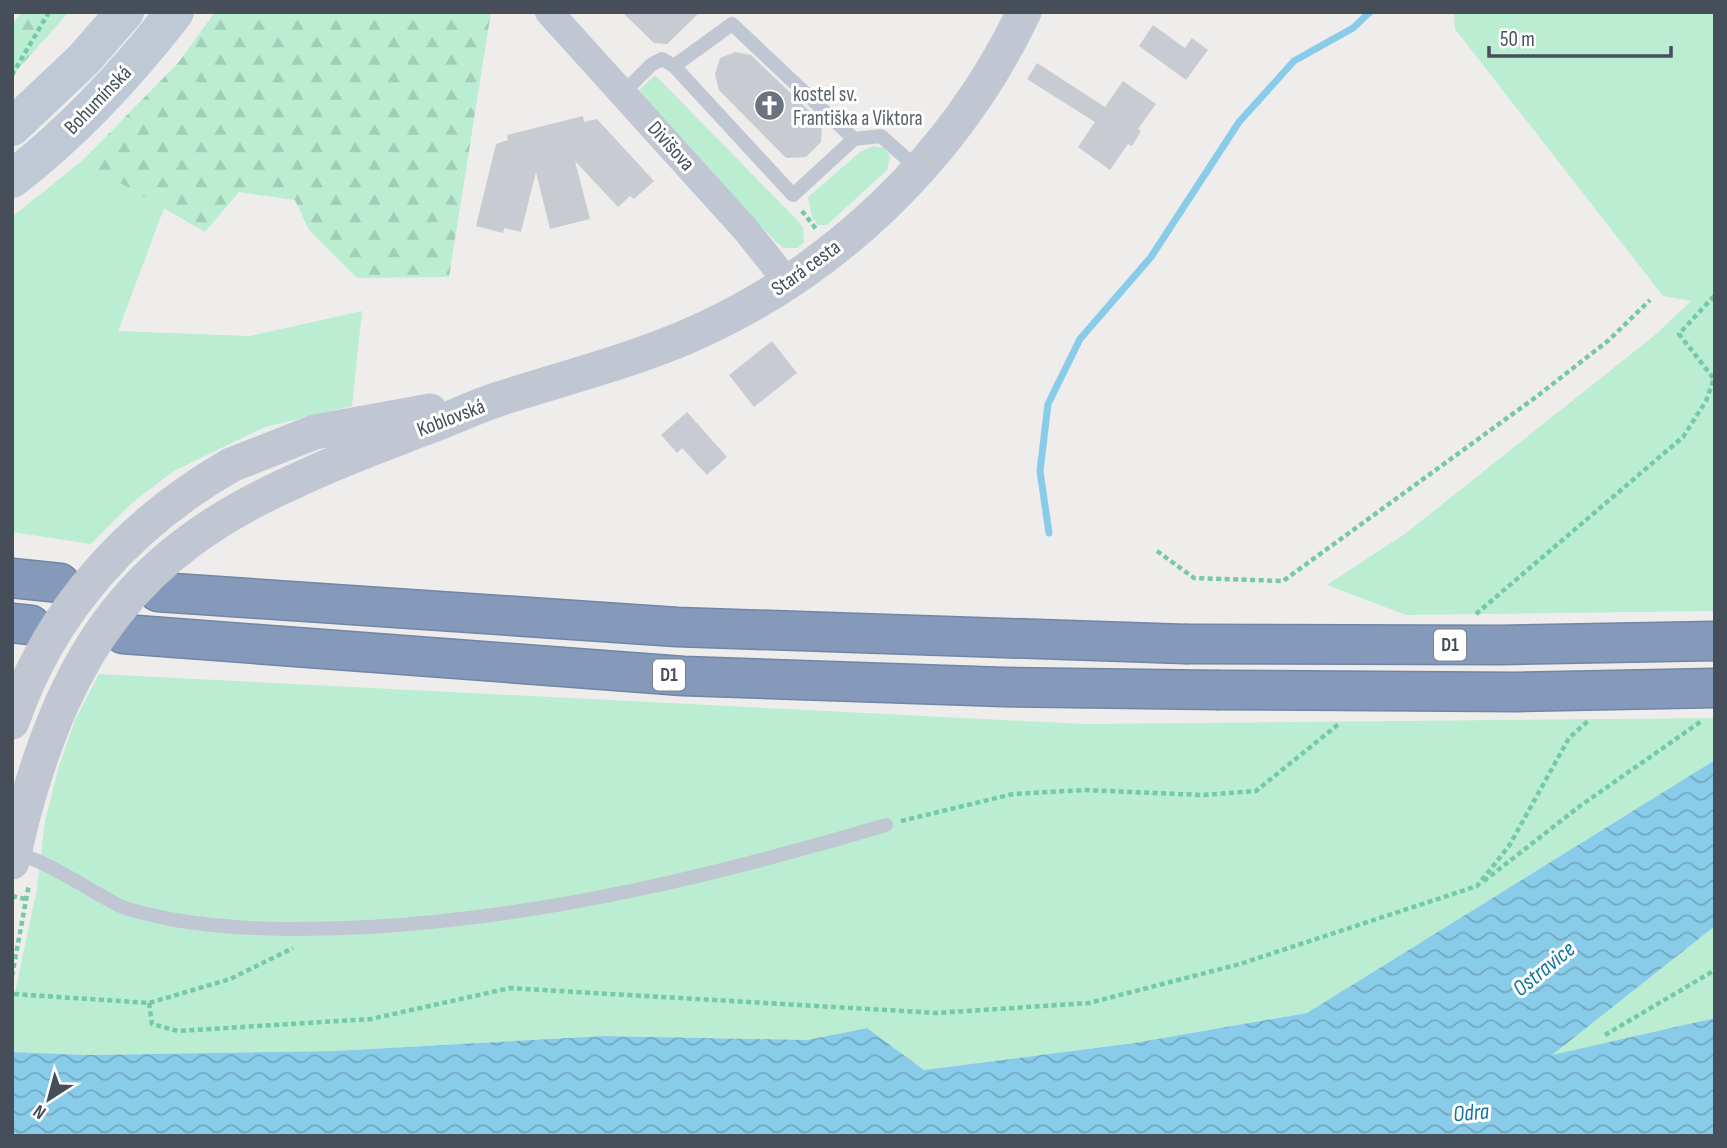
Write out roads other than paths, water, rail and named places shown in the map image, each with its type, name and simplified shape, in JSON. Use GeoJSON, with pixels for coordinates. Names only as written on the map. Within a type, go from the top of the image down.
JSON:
{"type":"FeatureCollection","features":[{"type":"Feature","properties":{"kind":"highway"},"geometry":{"type":"LineString","coordinates":[[12,578],[60,583]]}},
{"type":"Feature","properties":{"kind":"highway","name":"D1"},"geometry":{"type":"LineString","coordinates":[[158,592],[677,627],[1185,644],[1501,645],[1715,641]]}},
{"type":"Feature","properties":{"kind":"highway","name":"D1"},"geometry":{"type":"LineString","coordinates":[[123,634],[683,676],[1004,687],[1517,692],[1709,704]]}},
{"type":"Feature","properties":{"kind":"main road","name":"Bohumínská"},"geometry":{"type":"LineString","coordinates":[[12,127],[83,60],[125,12]]}},
{"type":"Feature","properties":{"kind":"main road","name":"Bohumínská"},"geometry":{"type":"LineString","coordinates":[[12,179],[72,128],[112,88],[175,12]]}},
{"type":"Feature","properties":{"kind":"street","name":"Divišova"},"geometry":{"type":"LineString","coordinates":[[549,12],[746,230],[789,284]]}},
{"type":"Feature","properties":{"kind":"street","name":"Stará cesta"},"geometry":{"type":"LineString","coordinates":[[495,401],[667,345],[789,284],[835,250],[918,169],[979,91],[1024,12]]}},
{"type":"Feature","properties":{"kind":"street","name":"Koblovská"},"geometry":{"type":"LineString","coordinates":[[12,722],[46,646],[100,569],[168,505],[231,465],[280,444],[352,423],[495,401]]}},
{"type":"Feature","properties":{"kind":"street","name":"Koblovská"},"geometry":{"type":"LineString","coordinates":[[13,857],[42,754],[63,699],[80,666],[123,603],[159,563],[198,532],[240,507],[293,482],[495,401]]}},
{"type":"Feature","properties":{"kind":"lane"},"geometry":{"type":"LineString","coordinates":[[674,66],[729,18],[854,139]]}},
{"type":"Feature","properties":{"kind":"lane"},"geometry":{"type":"LineString","coordinates":[[624,92],[651,65],[662,59],[674,66],[793,195],[854,139],[881,135],[918,169]]}},
{"type":"Feature","properties":{"kind":"lane"},"geometry":{"type":"LineString","coordinates":[[13,857],[54,866],[120,906],[168,918],[226,928],[332,929],[413,924],[536,910],[780,856],[886,824]]}},
{"type":"Feature","properties":{"kind":"water"},"geometry":{"type":"Polygon","coordinates":[[[1715,760],[1715,926],[1552,1055],[1715,1018],[1715,1136],[12,1136],[12,1052],[87,1055],[335,1051],[604,1036],[807,1040],[867,1028],[924,1070],[1134,1043],[1307,1013],[1715,760]]]}},
{"type":"Feature","properties":{"kind":"waterway"},"geometry":{"type":"LineString","coordinates":[[1049,533],[1040,471],[1048,404],[1080,339],[1151,257],[1239,122],[1294,61],[1353,28],[1370,12]]}},
{"type":"Feature","properties":{"kind":"place","name":"kostel sv. Františka a Viktora"},"geometry":{"type":"Point","coordinates":[770,106]}},
{"type":"Feature","properties":{"kind":"water label","name":"Ostravice"},"geometry":{"type":"Point","coordinates":[1544,969]}},
{"type":"Feature","properties":{"kind":"water label","name":"Odra"},"geometry":{"type":"Point","coordinates":[1471,1113]}}]}
